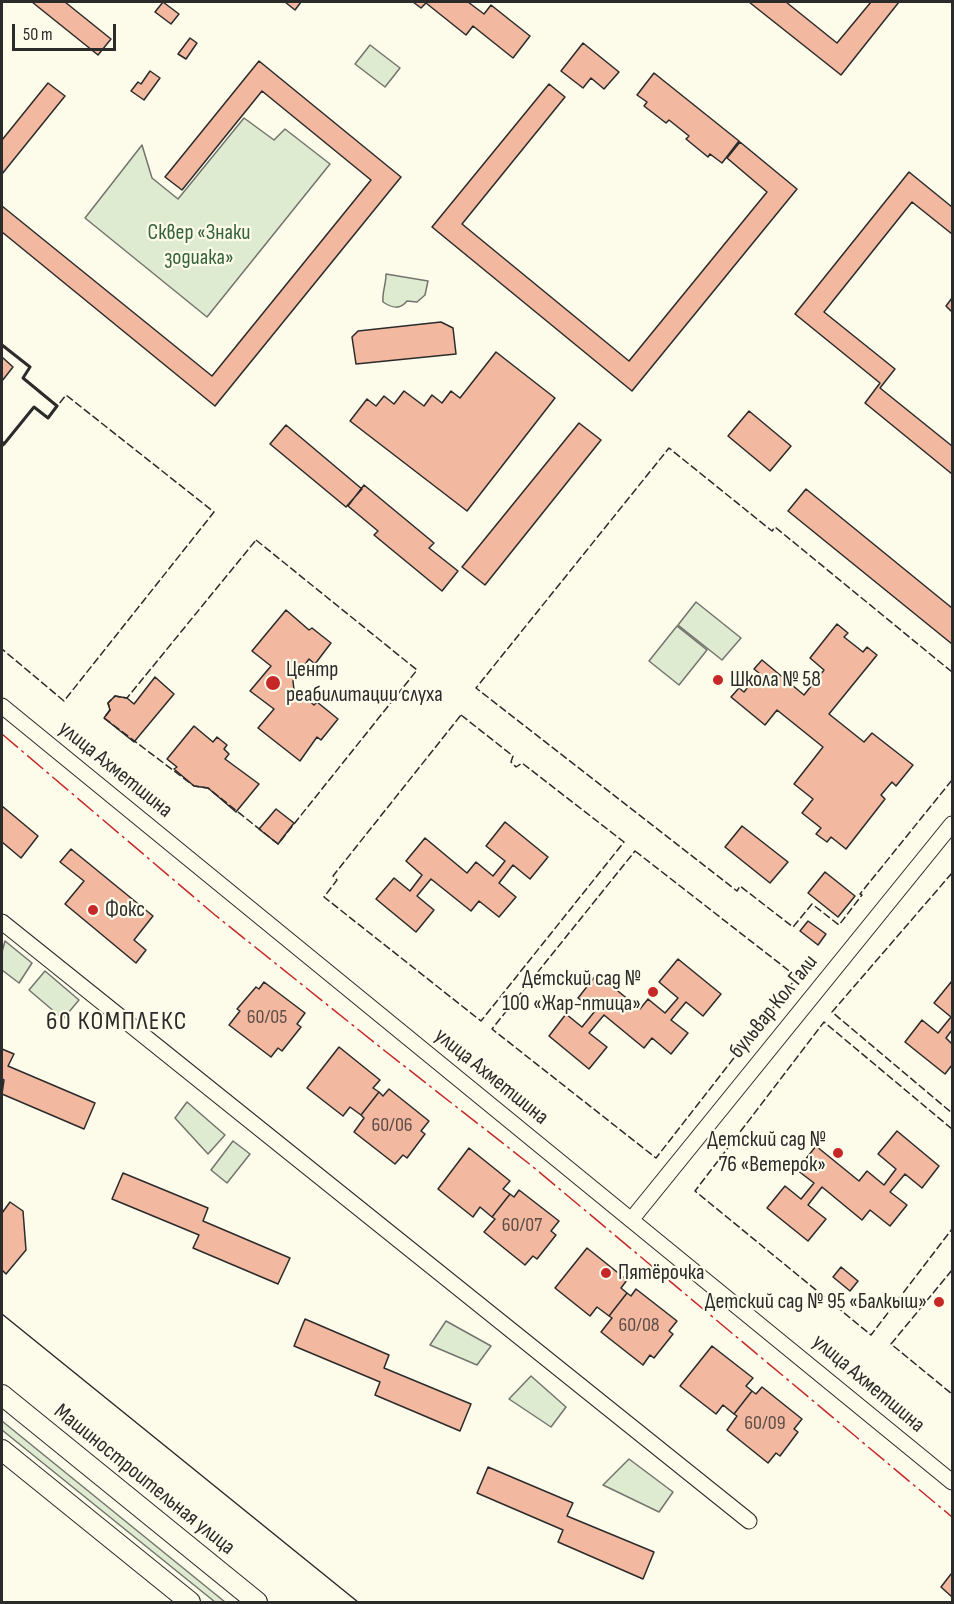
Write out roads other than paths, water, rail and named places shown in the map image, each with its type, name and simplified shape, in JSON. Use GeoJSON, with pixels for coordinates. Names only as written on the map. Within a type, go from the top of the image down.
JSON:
{"type":"FeatureCollection","features":[{"type":"Feature","properties":{"kind":"main road","name":"Машиностроительная улица"},"geometry":{"type":"LineString","coordinates":[[2,1395],[257,1602]]}},
{"type":"Feature","properties":{"kind":"main road"},"geometry":{"type":"LineString","coordinates":[[2,1450],[190,1602]]}},
{"type":"Feature","properties":{"kind":"street","name":"улица Ахметшина"},"geometry":{"type":"LineString","coordinates":[[2,706],[952,1482]]}},
{"type":"Feature","properties":{"kind":"street","name":"бульвар Кол Гали"},"geometry":{"type":"LineString","coordinates":[[632,1220],[952,824]]}},
{"type":"Feature","properties":{"kind":"street"},"geometry":{"type":"LineString","coordinates":[[2,922],[749,1521]]}},
{"type":"Feature","properties":{"kind":"tram line"},"geometry":{"type":"LineString","coordinates":[[2,1314],[358,1602]]}},
{"type":"Feature","properties":{"kind":"place","name":"Школа № 58"},"geometry":{"type":"Point","coordinates":[718,680]}},
{"type":"Feature","properties":{"kind":"place","name":"Центр реабилитации слуха"},"geometry":{"type":"Point","coordinates":[273,683]}},
{"type":"Feature","properties":{"kind":"place","name":"Фокс"},"geometry":{"type":"Point","coordinates":[93,910]}},
{"type":"Feature","properties":{"kind":"place","name":"Детский сад № 100 «Жар-птица»"},"geometry":{"type":"Point","coordinates":[653,992]}},
{"type":"Feature","properties":{"kind":"place","name":"Детский сад № 76 «Ветерок»"},"geometry":{"type":"Point","coordinates":[838,1153]}},
{"type":"Feature","properties":{"kind":"place","name":"Пятёрочка"},"geometry":{"type":"Point","coordinates":[606,1273]}},
{"type":"Feature","properties":{"kind":"place","name":"Детский сад № 95 «Балкыш»"},"geometry":{"type":"Point","coordinates":[939,1302]}},
{"type":"Feature","properties":{"kind":"district","name":"60 КОМПЛЕКС"},"geometry":{"type":"Point","coordinates":[117,1022]}},
{"type":"Feature","properties":{"kind":"park label","name":"Сквер «Знаки зодиака»"},"geometry":{"type":"Point","coordinates":[199,246]}}]}
